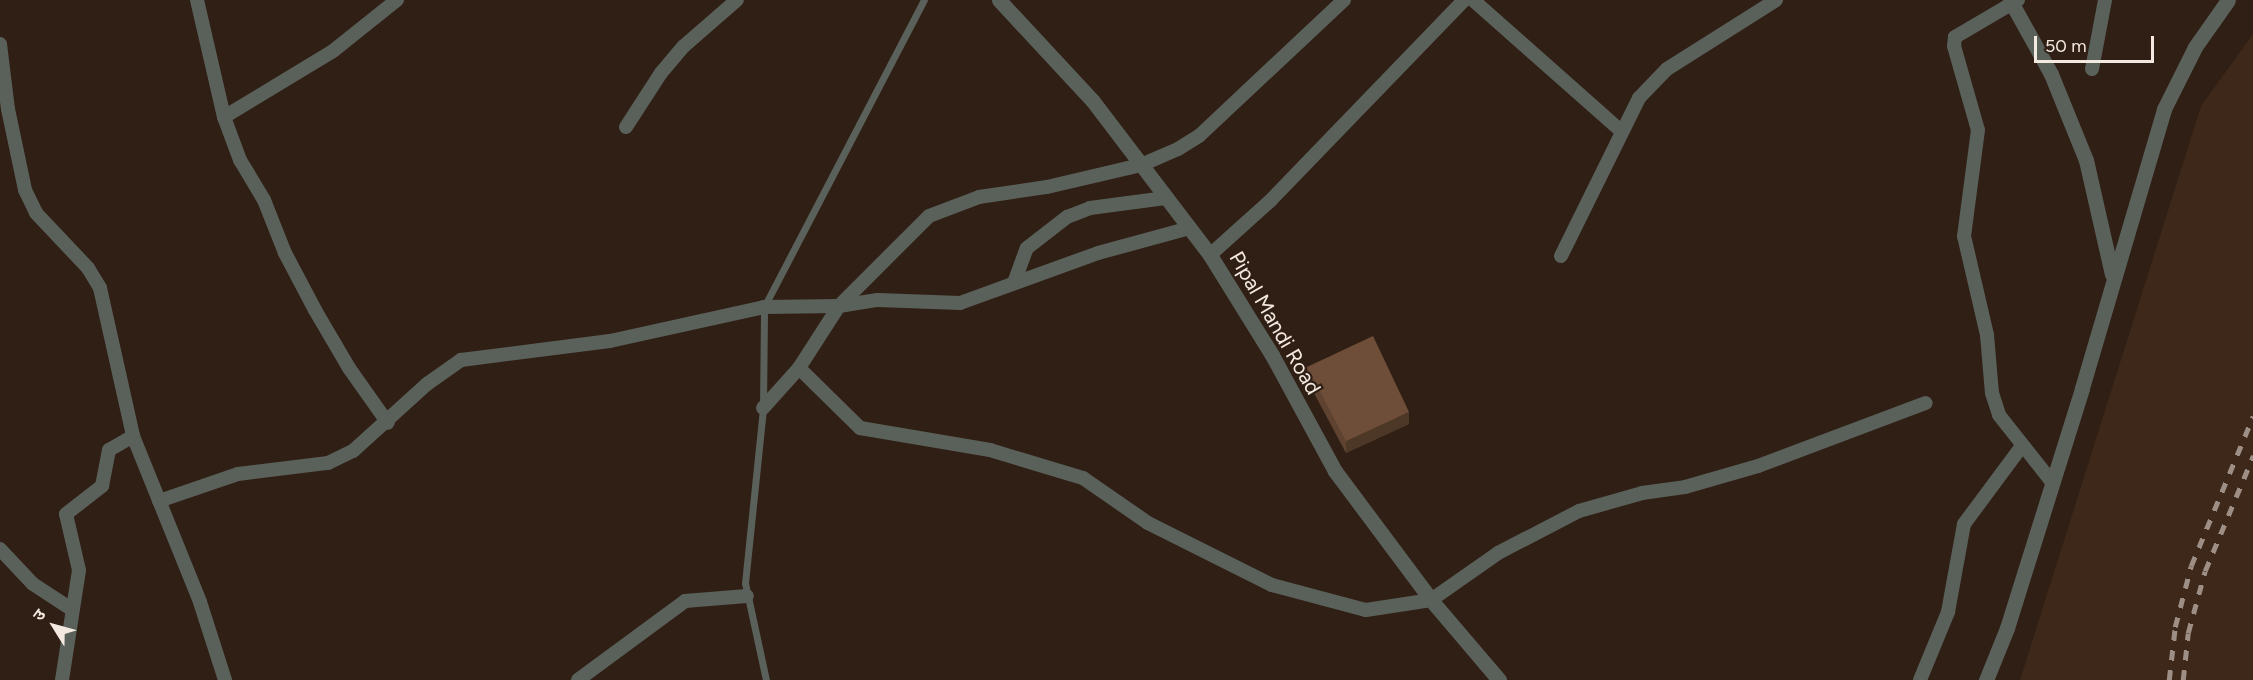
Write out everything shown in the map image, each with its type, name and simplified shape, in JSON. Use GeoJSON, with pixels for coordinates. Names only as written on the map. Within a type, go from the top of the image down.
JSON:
{"type":"FeatureCollection","features":[{"type":"Feature","properties":{"kind":"street"},"geometry":{"type":"LineString","coordinates":[[197,0],[224,117],[240,160],[264,200],[295,273],[349,368],[388,423]]}},
{"type":"Feature","properties":{"kind":"street"},"geometry":{"type":"LineString","coordinates":[[224,117],[333,51],[397,0]]}},
{"type":"Feature","properties":{"kind":"street"},"geometry":{"type":"LineString","coordinates":[[626,127],[662,73],[684,46],[737,0]]}},
{"type":"Feature","properties":{"kind":"street","name":"Pipal Mandi Road"},"geometry":{"type":"LineString","coordinates":[[999,0],[1092,100],[1210,255],[1272,355],[1335,471],[1431,600],[1499,680]]}},
{"type":"Feature","properties":{"kind":"street"},"geometry":{"type":"LineString","coordinates":[[763,408],[799,369],[839,306],[913,230],[950,205],[1141,165],[1199,136],[1344,0]]}},
{"type":"Feature","properties":{"kind":"street"},"geometry":{"type":"LineString","coordinates":[[1210,255],[1271,200],[1464,0]]}},
{"type":"Feature","properties":{"kind":"street"},"geometry":{"type":"LineString","coordinates":[[1473,0],[1620,130]]}},
{"type":"Feature","properties":{"kind":"street"},"geometry":{"type":"LineString","coordinates":[[1561,256],[1620,130],[1639,98],[1667,69],[1776,0]]}},
{"type":"Feature","properties":{"kind":"street"},"geometry":{"type":"LineString","coordinates":[[2092,69],[2105,0]]}},
{"type":"Feature","properties":{"kind":"street"},"geometry":{"type":"LineString","coordinates":[[1986,680],[2007,628],[2164,109],[2195,47],[2228,0]]}},
{"type":"Feature","properties":{"kind":"street"},"geometry":{"type":"LineString","coordinates":[[2052,483],[1999,415],[1992,393],[1987,335],[1964,236],[1978,130],[1954,46],[1960,31],[2014,2],[2051,74],[2086,160],[2113,276]]}},
{"type":"Feature","properties":{"kind":"street"},"geometry":{"type":"LineString","coordinates":[[0,47],[4,111],[30,204],[88,268],[100,288],[133,436],[200,602],[225,680]]}},
{"type":"Feature","properties":{"kind":"street"},"geometry":{"type":"LineString","coordinates":[[1014,283],[1027,248],[1067,217],[1090,208],[1165,198]]}},
{"type":"Feature","properties":{"kind":"street"},"geometry":{"type":"LineString","coordinates":[[159,501],[238,474],[328,463],[353,451],[388,423],[427,384],[461,360],[610,341],[764,306],[839,306],[878,300],[960,303],[1098,253],[1190,228]]}},
{"type":"Feature","properties":{"kind":"street"},"geometry":{"type":"LineString","coordinates":[[799,369],[860,428],[990,450],[1083,478],[1148,523],[1272,585],[1366,610],[1431,600],[1498,553],[1579,511],[1642,493],[1685,487],[1758,465],[1926,403]]}},
{"type":"Feature","properties":{"kind":"street"},"geometry":{"type":"LineString","coordinates":[[62,680],[71,609],[79,570],[66,514],[102,486],[109,450],[133,436]]}},
{"type":"Feature","properties":{"kind":"street"},"geometry":{"type":"LineString","coordinates":[[1920,680],[1948,612],[1964,524],[2022,446]]}},
{"type":"Feature","properties":{"kind":"street"},"geometry":{"type":"LineString","coordinates":[[0,549],[33,584],[71,609]]}},
{"type":"Feature","properties":{"kind":"street"},"geometry":{"type":"LineString","coordinates":[[578,680],[685,602],[747,596]]}},
{"type":"Feature","properties":{"kind":"lane"},"geometry":{"type":"LineString","coordinates":[[766,680],[747,596],[747,545],[763,408],[764,306],[924,0]]}},
{"type":"Feature","properties":{"kind":"shaded area"},"geometry":{"type":"Polygon","coordinates":[[[2253,34],[2253,680],[2020,680],[2201,106],[2253,34]]]}},
{"type":"Feature","properties":{"kind":"building"},"geometry":{"type":"Polygon","coordinates":[[[1373,336],[1409,412],[1346,441],[1307,367],[1373,336]]]}},
{"type":"Feature","properties":{"kind":"railway"},"geometry":{"type":"LineString","coordinates":[[2169,680],[2175,627],[2191,566],[2253,416]]}},
{"type":"Feature","properties":{"kind":"railway"},"geometry":{"type":"LineString","coordinates":[[2183,680],[2188,633],[2205,571],[2253,456]]}}]}
